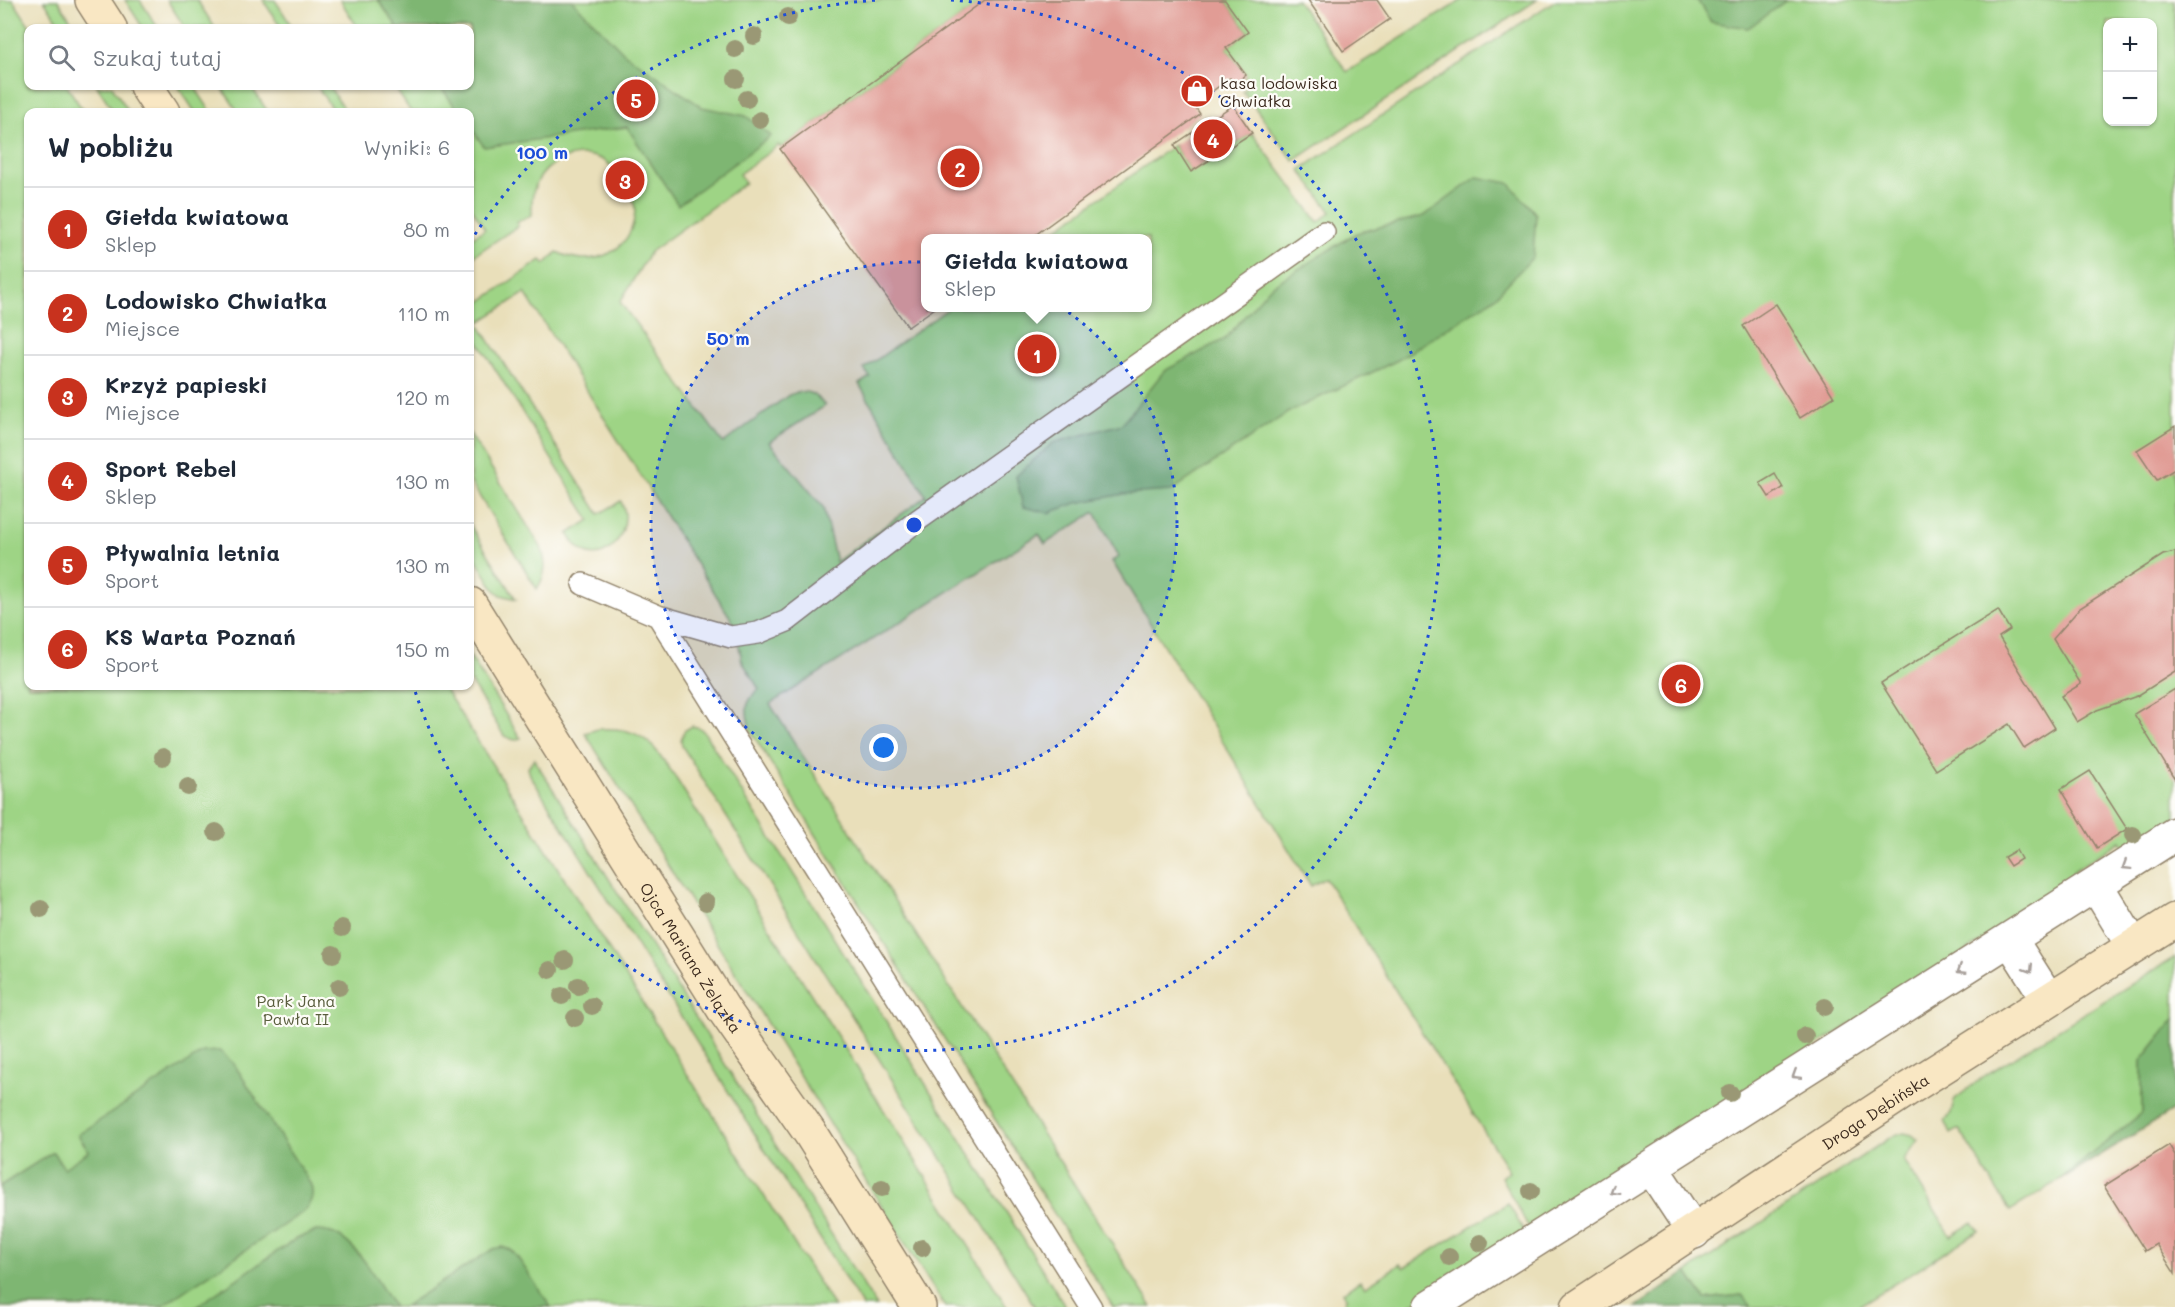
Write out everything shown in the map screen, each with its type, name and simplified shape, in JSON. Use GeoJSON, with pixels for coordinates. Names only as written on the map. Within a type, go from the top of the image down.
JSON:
{"type":"FeatureCollection","features":[{"type":"Feature","properties":{"kind":"street"},"geometry":{"type":"LineString","coordinates":[[92,0],[107,24]]}},
{"type":"Feature","properties":{"kind":"street"},"geometry":{"type":"LineString","coordinates":[[149,90],[160,108]]}},
{"type":"Feature","properties":{"kind":"street","name":"Ojca Mariana Żelazka"},"geometry":{"type":"LineString","coordinates":[[474,610],[724,1010],[810,1133],[919,1307]]}},
{"type":"Feature","properties":{"kind":"street"},"geometry":{"type":"LineString","coordinates":[[1430,1307],[2175,834]]}},
{"type":"Feature","properties":{"kind":"street"},"geometry":{"type":"LineString","coordinates":[[2096,885],[2133,946]]}},
{"type":"Feature","properties":{"kind":"street","name":"Droga Dębińska"},"geometry":{"type":"LineString","coordinates":[[1578,1307],[1908,1089],[2175,920]]}},
{"type":"Feature","properties":{"kind":"street"},"geometry":{"type":"LineString","coordinates":[[2010,939],[2048,999]]}},
{"type":"Feature","properties":{"kind":"street"},"geometry":{"type":"LineString","coordinates":[[1651,1167],[1694,1232]]}},
{"type":"Feature","properties":{"kind":"lane"},"geometry":{"type":"LineString","coordinates":[[583,584],[658,616],[730,637],[758,633],[787,621],[896,536],[1324,232]]}},
{"type":"Feature","properties":{"kind":"lane"},"geometry":{"type":"LineString","coordinates":[[658,616],[1091,1307]]}},
{"type":"Feature","properties":{"kind":"green space","name":"Park Jana Pawła II"},"geometry":{"type":"Polygon","coordinates":[[[0,0],[13,0],[28,24],[24,24],[24,90],[70,90],[81,108],[24,108],[24,690],[446,690],[834,1307],[0,1307],[0,0]]]}},
{"type":"Feature","properties":{"kind":"green space"},"geometry":{"type":"Polygon","coordinates":[[[44,0],[58,0],[73,24],[59,24],[44,0]]]}},
{"type":"Feature","properties":{"kind":"green space"},"geometry":{"type":"Polygon","coordinates":[[[125,0],[140,0],[155,24],[140,24],[125,0]]]}},
{"type":"Feature","properties":{"kind":"green space"},"geometry":{"type":"Polygon","coordinates":[[[167,0],[197,0],[212,24],[182,24],[167,0]]]}},
{"type":"Feature","properties":{"kind":"green space"},"geometry":{"type":"Polygon","coordinates":[[[263,0],[275,0],[290,24],[278,24],[263,0]]]}},
{"type":"Feature","properties":{"kind":"green space"},"geometry":{"type":"Polygon","coordinates":[[[340,0],[985,0],[781,148],[779,145],[739,174],[745,183],[650,252],[620,302],[723,443],[789,395],[805,392],[821,401],[825,406],[769,442],[823,507],[836,562],[926,496],[859,384],[870,377],[864,369],[943,312],[1152,312],[1152,234],[1050,234],[1174,145],[1191,172],[1252,133],[1318,222],[1331,212],[1300,170],[1556,0],[2175,0],[2175,818],[2126,849],[2121,841],[2073,871],[2079,880],[1529,1228],[1501,1177],[1509,1171],[1325,878],[1311,886],[1112,561],[1119,557],[1095,512],[1045,544],[1039,534],[770,704],[1152,1307],[1113,1307],[750,730],[747,717],[748,703],[759,689],[742,661],[735,625],[525,293],[478,323],[599,514],[621,501],[625,511],[625,522],[619,538],[607,551],[600,554],[592,555],[584,552],[568,534],[590,520],[474,335],[474,306],[541,260],[545,264],[557,252],[584,259],[609,254],[627,237],[633,225],[635,208],[630,192],[640,185],[625,163],[616,170],[603,160],[591,156],[571,156],[553,164],[540,178],[533,194],[532,215],[516,222],[518,226],[474,255],[474,236],[485,229],[474,211],[474,108],[408,108],[397,90],[474,90],[474,24],[355,24],[340,0]]]}},
{"type":"Feature","properties":{"kind":"green space"},"geometry":{"type":"Polygon","coordinates":[[[378,0],[572,0],[624,53],[702,107],[746,116],[771,136],[678,205],[627,127],[484,147],[474,132],[474,108],[456,108],[443,90],[474,90],[474,24],[395,24],[378,0]]]}},
{"type":"Feature","properties":{"kind":"green space"},"geometry":{"type":"Polygon","coordinates":[[[1225,0],[1297,0],[1347,72],[1462,0],[1537,0],[1294,161],[1243,91],[1250,85],[1243,77],[1246,75],[1226,48],[1248,32],[1225,0]]]}},
{"type":"Feature","properties":{"kind":"green space"},"geometry":{"type":"Polygon","coordinates":[[[1697,0],[1787,0],[1748,28],[1711,22],[1697,0]]]}},
{"type":"Feature","properties":{"kind":"green space"},"geometry":{"type":"Polygon","coordinates":[[[100,90],[115,90],[126,108],[111,108],[100,90]]]}},
{"type":"Feature","properties":{"kind":"green space"},"geometry":{"type":"Polygon","coordinates":[[[181,90],[197,90],[208,108],[192,108],[181,90]]]}},
{"type":"Feature","properties":{"kind":"green space"},"geometry":{"type":"Polygon","coordinates":[[[224,90],[254,90],[265,108],[235,108],[224,90]]]}},
{"type":"Feature","properties":{"kind":"green space"},"geometry":{"type":"Polygon","coordinates":[[[320,90],[332,90],[343,108],[331,108],[320,90]]]}},
{"type":"Feature","properties":{"kind":"green space"},"geometry":{"type":"Polygon","coordinates":[[[1477,177],[1509,183],[1536,214],[1533,257],[1493,299],[1398,360],[1289,412],[1171,491],[1124,494],[1076,503],[1049,513],[1023,507],[1016,476],[1053,443],[1122,424],[1164,371],[1225,339],[1270,287],[1356,233],[1424,216],[1477,177]]]}},
{"type":"Feature","properties":{"kind":"green space"},"geometry":{"type":"Polygon","coordinates":[[[474,440],[541,547],[545,569],[537,589],[474,487],[474,440]]]}},
{"type":"Feature","properties":{"kind":"green space"},"geometry":{"type":"Polygon","coordinates":[[[474,531],[516,599],[501,595],[494,589],[474,556],[474,531]]]}},
{"type":"Feature","properties":{"kind":"green space"},"geometry":{"type":"Polygon","coordinates":[[[474,663],[521,738],[514,740],[504,736],[474,687],[474,663]]]}},
{"type":"Feature","properties":{"kind":"green space"},"geometry":{"type":"Polygon","coordinates":[[[692,726],[704,732],[1066,1307],[1035,1307],[682,746],[684,731],[692,726]]]}},
{"type":"Feature","properties":{"kind":"green space"},"geometry":{"type":"Polygon","coordinates":[[[598,729],[627,731],[637,735],[646,740],[661,757],[1007,1307],[945,1307],[585,733],[598,729]]]}},
{"type":"Feature","properties":{"kind":"green space"},"geometry":{"type":"Polygon","coordinates":[[[534,759],[877,1307],[863,1307],[530,775],[528,768],[534,759]]]}},
{"type":"Feature","properties":{"kind":"green space"},"geometry":{"type":"Polygon","coordinates":[[[2175,957],[2175,1019],[2142,1060],[2142,1113],[2057,1182],[2010,1211],[1959,1129],[1951,1134],[1945,1121],[1951,1113],[1955,1099],[1987,1074],[2175,957]]]}},
{"type":"Feature","properties":{"kind":"green space"},"geometry":{"type":"Polygon","coordinates":[[[2175,1019],[2175,1109],[2057,1182],[2142,1113],[2142,1060],[2175,1019]]]}},
{"type":"Feature","properties":{"kind":"green space"},"geometry":{"type":"Polygon","coordinates":[[[220,1051],[234,1064],[311,1185],[311,1200],[303,1212],[160,1307],[0,1307],[0,1186],[53,1152],[64,1168],[89,1151],[78,1135],[203,1052],[220,1051]]]}},
{"type":"Feature","properties":{"kind":"green space"},"geometry":{"type":"Polygon","coordinates":[[[1904,1133],[1918,1140],[1904,1160],[1951,1236],[1973,1222],[1979,1231],[1857,1307],[1752,1307],[1742,1295],[1705,1299],[1687,1272],[1891,1137],[1904,1133]]]}},
{"type":"Feature","properties":{"kind":"green space"},"geometry":{"type":"Polygon","coordinates":[[[1508,1203],[1524,1231],[1407,1307],[1348,1307],[1344,1301],[1347,1299],[1343,1292],[1360,1281],[1365,1287],[1400,1264],[1404,1268],[1508,1203]]]}},
{"type":"Feature","properties":{"kind":"green space"},"geometry":{"type":"Polygon","coordinates":[[[316,1231],[334,1234],[352,1247],[368,1266],[394,1307],[196,1307],[297,1238],[316,1231]]]}},
{"type":"Feature","properties":{"kind":"green space"},"geometry":{"type":"Polygon","coordinates":[[[502,1247],[511,1250],[518,1258],[551,1307],[403,1307],[493,1249],[502,1247]]]}},
{"type":"Feature","properties":{"kind":"green space"},"geometry":{"type":"Polygon","coordinates":[[[1687,1272],[1705,1299],[1742,1295],[1752,1307],[1636,1307],[1687,1272]]]}},
{"type":"Feature","properties":{"kind":"building"},"geometry":{"type":"Polygon","coordinates":[[[985,0],[1225,0],[1248,32],[1226,48],[1246,75],[1234,84],[1230,78],[1194,105],[1200,114],[1036,234],[921,234],[921,312],[929,312],[908,327],[780,149],[985,0]]]}},
{"type":"Feature","properties":{"kind":"building"},"geometry":{"type":"Polygon","coordinates":[[[1308,0],[1377,0],[1390,19],[1343,51],[1308,0]]]}},
{"type":"Feature","properties":{"kind":"building"},"geometry":{"type":"Polygon","coordinates":[[[1233,105],[1252,133],[1191,172],[1174,145],[1233,105]]]}},
{"type":"Feature","properties":{"kind":"building"},"geometry":{"type":"Polygon","coordinates":[[[1776,304],[1834,397],[1800,418],[1743,326],[1776,304]]]}},
{"type":"Feature","properties":{"kind":"building"},"geometry":{"type":"Polygon","coordinates":[[[2175,426],[2175,469],[2157,480],[2137,450],[2175,426]]]}},
{"type":"Feature","properties":{"kind":"building"},"geometry":{"type":"Polygon","coordinates":[[[1775,474],[1783,488],[1769,497],[1760,483],[1775,474]]]}},
{"type":"Feature","properties":{"kind":"building"},"geometry":{"type":"Polygon","coordinates":[[[2175,552],[2175,672],[2137,696],[2097,710],[2077,722],[2061,696],[2081,684],[2053,639],[2080,608],[2163,555],[2175,552]]]}},
{"type":"Feature","properties":{"kind":"building"},"geometry":{"type":"Polygon","coordinates":[[[1998,610],[2010,630],[1999,637],[2055,728],[2024,748],[2009,724],[1936,770],[1881,683],[1998,610]]]}},
{"type":"Feature","properties":{"kind":"building"},"geometry":{"type":"Polygon","coordinates":[[[2175,689],[2175,780],[2134,714],[2175,689]]]}},
{"type":"Feature","properties":{"kind":"building"},"geometry":{"type":"Polygon","coordinates":[[[2090,771],[2127,829],[2097,848],[2061,789],[2090,771]]]}},
{"type":"Feature","properties":{"kind":"building"},"geometry":{"type":"Polygon","coordinates":[[[2016,850],[2021,859],[2010,866],[2004,857],[2016,850]]]}},
{"type":"Feature","properties":{"kind":"building"},"geometry":{"type":"Polygon","coordinates":[[[2169,1145],[2175,1155],[2175,1274],[2156,1244],[2145,1251],[2104,1186],[2169,1145]]]}},
{"type":"Feature","properties":{"kind":"place","name":"kasa lodowiska Chwiałka"},"geometry":{"type":"Point","coordinates":[1197,91]}},
{"type":"Feature","properties":{"kind":"place","name":"Pływalnia letnia"},"geometry":{"type":"Point","coordinates":[636,99]}},
{"type":"Feature","properties":{"kind":"place","name":"Sport Rebel"},"geometry":{"type":"Point","coordinates":[1213,139]}},
{"type":"Feature","properties":{"kind":"place","name":"Lodowisko Chwiałka"},"geometry":{"type":"Point","coordinates":[960,168]}},
{"type":"Feature","properties":{"kind":"place","name":"Krzyż papieski"},"geometry":{"type":"Point","coordinates":[625,180]}},
{"type":"Feature","properties":{"kind":"place","name":"Giełda kwiatowa"},"geometry":{"type":"Point","coordinates":[1037,354]}},
{"type":"Feature","properties":{"kind":"place","name":"KS Warta Poznań"},"geometry":{"type":"Point","coordinates":[1681,684]}}]}
